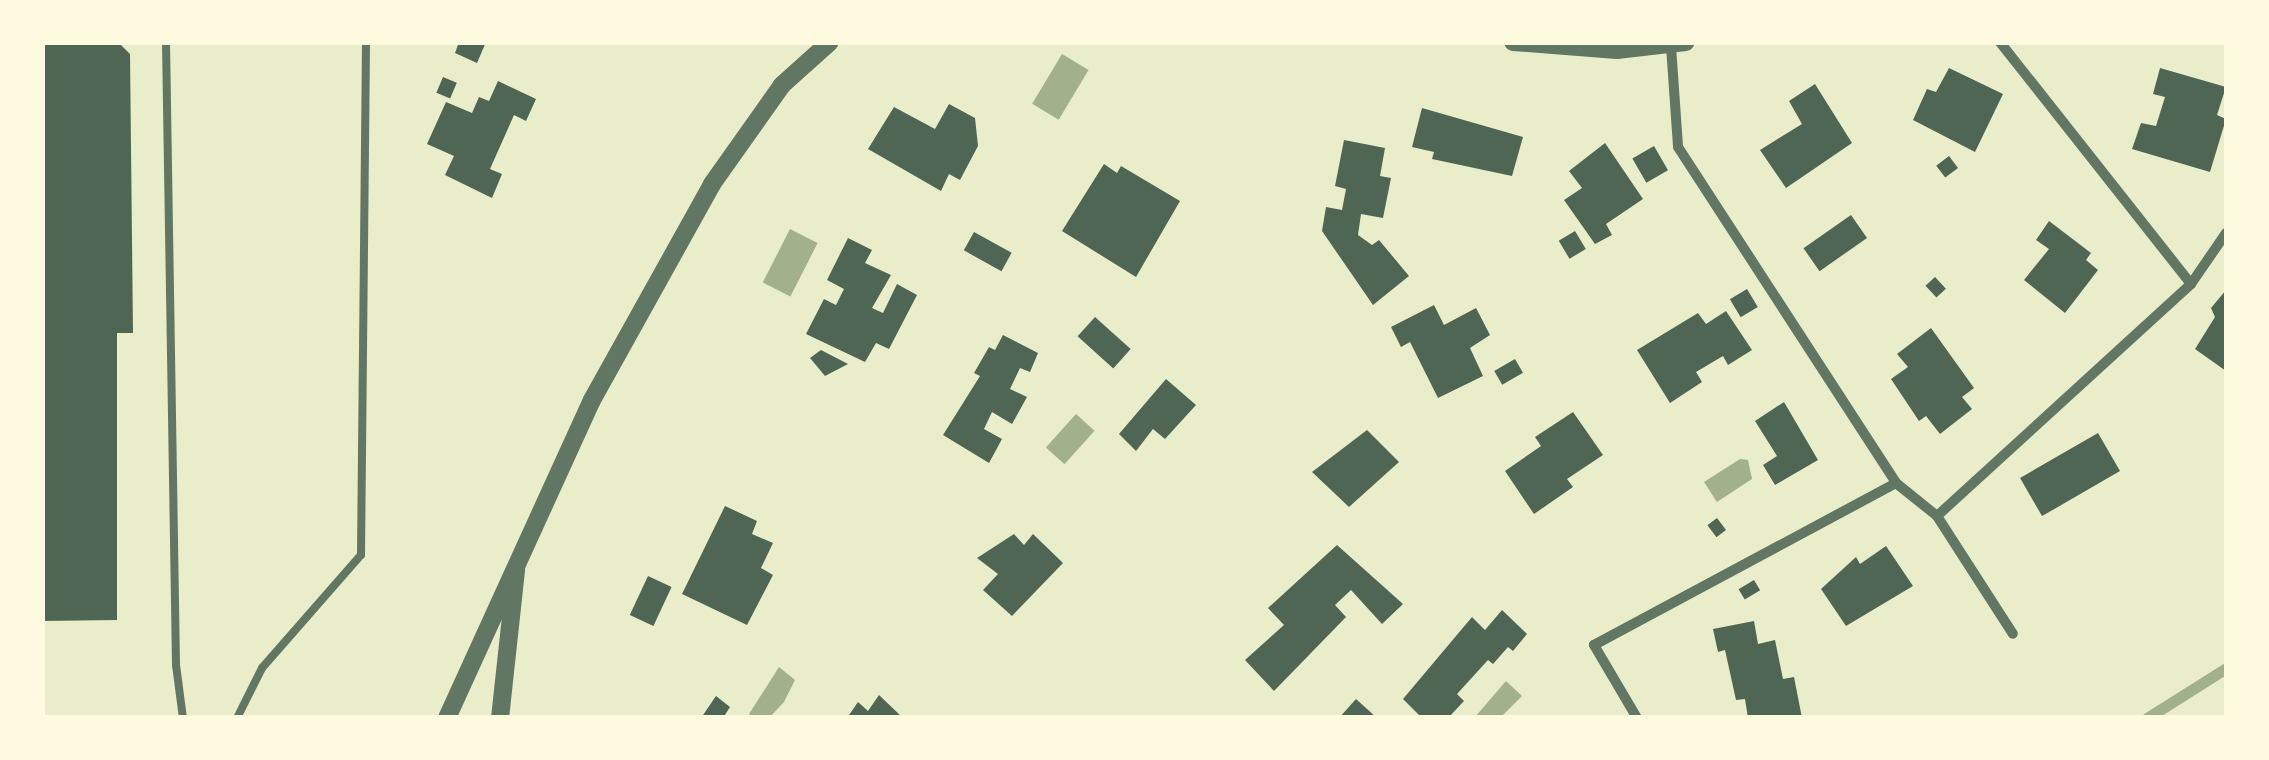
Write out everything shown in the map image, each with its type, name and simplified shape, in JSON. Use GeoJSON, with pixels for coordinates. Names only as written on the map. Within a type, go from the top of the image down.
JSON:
{"type":"FeatureCollection","features":[{"type":"Feature","properties":{"kind":"street"},"geometry":{"type":"LineString","coordinates":[[447,718],[518,554],[612,362],[712,184],[782,85],[830,42]]}},
{"type":"Feature","properties":{"kind":"street"},"geometry":{"type":"LineString","coordinates":[[1514,42],[1617,50],[1679,44],[1678,147],[1896,482],[1937,516],[2013,634]]}},
{"type":"Feature","properties":{"kind":"street"},"geometry":{"type":"LineString","coordinates":[[2000,42],[2191,284]]}},
{"type":"Feature","properties":{"kind":"street"},"geometry":{"type":"LineString","coordinates":[[1937,516],[2191,284],[2226,232]]}},
{"type":"Feature","properties":{"kind":"street"},"geometry":{"type":"LineString","coordinates":[[1637,718],[1594,644],[1896,482]]}},
{"type":"Feature","properties":{"kind":"street"},"geometry":{"type":"LineString","coordinates":[[500,718],[518,554]]}},
{"type":"Feature","properties":{"kind":"lane"},"geometry":{"type":"LineString","coordinates":[[166,42],[176,664],[183,718]]}},
{"type":"Feature","properties":{"kind":"lane"},"geometry":{"type":"LineString","coordinates":[[237,718],[262,668],[361,555],[366,42]]}},
{"type":"Feature","properties":{"kind":"shaded area"},"geometry":{"type":"Polygon","coordinates":[[[1062,54],[1089,70],[1059,120],[1032,104],[1062,54]]]}},
{"type":"Feature","properties":{"kind":"shaded area"},"geometry":{"type":"Polygon","coordinates":[[[790,229],[818,243],[790,297],[763,282],[790,229]]]}},
{"type":"Feature","properties":{"kind":"shaded area"},"geometry":{"type":"Polygon","coordinates":[[[1076,414],[1095,431],[1064,464],[1046,447],[1076,414]]]}},
{"type":"Feature","properties":{"kind":"shaded area"},"geometry":{"type":"Polygon","coordinates":[[[1740,459],[1748,460],[1752,479],[1717,502],[1704,482],[1740,459]]]}},
{"type":"Feature","properties":{"kind":"shaded area"},"geometry":{"type":"Polygon","coordinates":[[[779,667],[795,680],[784,702],[770,717],[753,717],[749,714],[779,667]]]}},
{"type":"Feature","properties":{"kind":"shaded area"},"geometry":{"type":"Polygon","coordinates":[[[1506,681],[1522,696],[1501,717],[1475,717],[1506,681]]]}},
{"type":"Feature","properties":{"kind":"building"},"geometry":{"type":"Polygon","coordinates":[[[42,42],[118,42],[130,54],[133,333],[117,333],[117,620],[42,621],[42,42]]]}},
{"type":"Feature","properties":{"kind":"building"},"geometry":{"type":"Polygon","coordinates":[[[459,42],[486,42],[477,63],[455,53],[459,42]]]}},
{"type":"Feature","properties":{"kind":"building"},"geometry":{"type":"Polygon","coordinates":[[[1949,68],[2003,94],[1975,152],[1913,120],[1927,89],[1936,92],[1949,68]]]}},
{"type":"Feature","properties":{"kind":"building"},"geometry":{"type":"Polygon","coordinates":[[[2160,68],[2226,87],[2217,115],[2226,119],[2210,172],[2132,149],[2141,123],[2156,126],[2165,97],[2153,94],[2160,68]]]}},
{"type":"Feature","properties":{"kind":"building"},"geometry":{"type":"Polygon","coordinates":[[[443,77],[457,83],[450,99],[436,93],[443,77]]]}},
{"type":"Feature","properties":{"kind":"building"},"geometry":{"type":"Polygon","coordinates":[[[498,81],[536,99],[526,121],[514,115],[490,169],[502,174],[492,198],[445,175],[454,156],[427,144],[446,102],[472,113],[479,97],[489,101],[498,81]]]}},
{"type":"Feature","properties":{"kind":"building"},"geometry":{"type":"Polygon","coordinates":[[[1815,84],[1852,143],[1786,188],[1760,150],[1802,124],[1789,101],[1815,84]]]}},
{"type":"Feature","properties":{"kind":"building"},"geometry":{"type":"Polygon","coordinates":[[[949,104],[975,118],[978,146],[960,180],[949,174],[941,191],[868,149],[894,107],[935,129],[949,104]]]}},
{"type":"Feature","properties":{"kind":"building"},"geometry":{"type":"Polygon","coordinates":[[[1422,108],[1523,137],[1512,176],[1432,159],[1434,152],[1412,147],[1422,108]]]}},
{"type":"Feature","properties":{"kind":"building"},"geometry":{"type":"Polygon","coordinates":[[[1344,140],[1385,148],[1380,176],[1391,178],[1383,218],[1361,214],[1358,235],[1372,245],[1379,240],[1409,276],[1373,305],[1322,231],[1326,207],[1342,210],[1346,189],[1335,186],[1344,140]]]}},
{"type":"Feature","properties":{"kind":"building"},"geometry":{"type":"Polygon","coordinates":[[[1605,143],[1643,199],[1606,224],[1612,235],[1595,244],[1564,200],[1582,188],[1569,171],[1605,143]]]}},
{"type":"Feature","properties":{"kind":"building"},"geometry":{"type":"Polygon","coordinates":[[[1654,146],[1668,170],[1646,183],[1632,158],[1654,146]]]}},
{"type":"Feature","properties":{"kind":"building"},"geometry":{"type":"Polygon","coordinates":[[[1949,156],[1958,168],[1945,178],[1936,166],[1949,156]]]}},
{"type":"Feature","properties":{"kind":"building"},"geometry":{"type":"Polygon","coordinates":[[[1104,164],[1117,173],[1121,166],[1180,201],[1136,277],[1062,231],[1104,164]]]}},
{"type":"Feature","properties":{"kind":"building"},"geometry":{"type":"Polygon","coordinates":[[[1851,215],[1867,238],[1820,271],[1803,248],[1851,215]]]}},
{"type":"Feature","properties":{"kind":"building"},"geometry":{"type":"Polygon","coordinates":[[[2049,221],[2091,253],[2086,260],[2098,270],[2065,313],[2024,280],[2049,249],[2036,240],[2049,221]]]}},
{"type":"Feature","properties":{"kind":"building"},"geometry":{"type":"Polygon","coordinates":[[[1575,231],[1586,249],[1570,259],[1559,241],[1575,231]]]}},
{"type":"Feature","properties":{"kind":"building"},"geometry":{"type":"Polygon","coordinates":[[[974,232],[1012,253],[1001,271],[964,250],[974,232]]]}},
{"type":"Feature","properties":{"kind":"building"},"geometry":{"type":"Polygon","coordinates":[[[848,238],[872,250],[865,263],[891,275],[872,308],[883,313],[897,284],[917,295],[889,349],[876,343],[865,362],[806,334],[824,299],[836,305],[844,289],[827,280],[848,238]]]}},
{"type":"Feature","properties":{"kind":"building"},"geometry":{"type":"Polygon","coordinates":[[[1935,277],[1946,289],[1936,298],[1925,286],[1935,277]]]}},
{"type":"Feature","properties":{"kind":"building"},"geometry":{"type":"Polygon","coordinates":[[[1747,289],[1758,307],[1741,317],[1730,299],[1747,289]]]}},
{"type":"Feature","properties":{"kind":"building"},"geometry":{"type":"Polygon","coordinates":[[[2226,290],[2226,371],[2195,349],[2215,317],[2211,308],[2226,290]]]}},
{"type":"Feature","properties":{"kind":"building"},"geometry":{"type":"Polygon","coordinates":[[[1434,305],[1444,325],[1476,308],[1490,335],[1470,348],[1483,376],[1438,398],[1410,342],[1401,347],[1391,327],[1434,305]]]}},
{"type":"Feature","properties":{"kind":"building"},"geometry":{"type":"Polygon","coordinates":[[[1726,311],[1752,350],[1728,365],[1723,356],[1696,372],[1702,382],[1670,403],[1637,350],[1698,313],[1706,324],[1726,311]]]}},
{"type":"Feature","properties":{"kind":"building"},"geometry":{"type":"Polygon","coordinates":[[[1095,317],[1131,349],[1113,368],[1078,336],[1095,317]]]}},
{"type":"Feature","properties":{"kind":"building"},"geometry":{"type":"Polygon","coordinates":[[[1931,328],[1974,388],[1962,397],[1972,409],[1940,434],[1926,416],[1919,421],[1891,379],[1908,367],[1897,354],[1931,328]]]}},
{"type":"Feature","properties":{"kind":"building"},"geometry":{"type":"Polygon","coordinates":[[[1003,335],[1038,353],[1030,372],[1020,368],[1010,389],[1027,397],[1012,424],[992,412],[984,429],[1002,439],[989,463],[943,435],[980,376],[974,373],[989,347],[995,350],[1003,335]]]}},
{"type":"Feature","properties":{"kind":"building"},"geometry":{"type":"Polygon","coordinates":[[[821,350],[848,364],[825,376],[810,358],[821,350]]]}},
{"type":"Feature","properties":{"kind":"building"},"geometry":{"type":"Polygon","coordinates":[[[1515,359],[1523,373],[1502,385],[1494,371],[1515,359]]]}},
{"type":"Feature","properties":{"kind":"building"},"geometry":{"type":"Polygon","coordinates":[[[1166,379],[1196,405],[1165,439],[1153,429],[1136,451],[1119,434],[1166,379]]]}},
{"type":"Feature","properties":{"kind":"building"},"geometry":{"type":"Polygon","coordinates":[[[1784,402],[1818,460],[1775,485],[1763,465],[1777,456],[1755,421],[1784,402]]]}},
{"type":"Feature","properties":{"kind":"building"},"geometry":{"type":"Polygon","coordinates":[[[1573,412],[1603,455],[1567,479],[1573,487],[1534,514],[1505,471],[1541,446],[1535,437],[1573,412]]]}},
{"type":"Feature","properties":{"kind":"building"},"geometry":{"type":"Polygon","coordinates":[[[1367,430],[1399,462],[1349,507],[1312,472],[1367,430]]]}},
{"type":"Feature","properties":{"kind":"building"},"geometry":{"type":"Polygon","coordinates":[[[2098,433],[2120,471],[2042,516],[2020,478],[2098,433]]]}},
{"type":"Feature","properties":{"kind":"building"},"geometry":{"type":"Polygon","coordinates":[[[725,506],[757,521],[752,534],[773,543],[761,568],[773,575],[747,625],[682,594],[725,506]]]}},
{"type":"Feature","properties":{"kind":"building"},"geometry":{"type":"Polygon","coordinates":[[[1717,518],[1726,530],[1716,537],[1707,525],[1717,518]]]}},
{"type":"Feature","properties":{"kind":"building"},"geometry":{"type":"Polygon","coordinates":[[[1014,534],[1024,545],[1033,534],[1063,563],[1012,616],[983,590],[998,574],[977,558],[1014,534]]]}},
{"type":"Feature","properties":{"kind":"building"},"geometry":{"type":"Polygon","coordinates":[[[1337,545],[1403,604],[1382,624],[1351,590],[1335,605],[1346,617],[1274,691],[1245,660],[1284,625],[1268,608],[1337,545]]]}},
{"type":"Feature","properties":{"kind":"building"},"geometry":{"type":"Polygon","coordinates":[[[1886,546],[1913,586],[1846,626],[1821,589],[1856,557],[1860,564],[1886,546]]]}},
{"type":"Feature","properties":{"kind":"building"},"geometry":{"type":"Polygon","coordinates":[[[648,576],[672,587],[653,626],[630,615],[648,576]]]}},
{"type":"Feature","properties":{"kind":"building"},"geometry":{"type":"Polygon","coordinates":[[[1754,580],[1760,590],[1745,600],[1739,589],[1754,580]]]}},
{"type":"Feature","properties":{"kind":"building"},"geometry":{"type":"Polygon","coordinates":[[[1502,610],[1527,634],[1513,651],[1508,647],[1493,664],[1488,660],[1457,694],[1464,701],[1448,718],[1422,718],[1403,699],[1472,617],[1485,630],[1502,610]]]}},
{"type":"Feature","properties":{"kind":"building"},"geometry":{"type":"Polygon","coordinates":[[[1754,621],[1758,644],[1775,640],[1783,679],[1794,677],[1802,718],[1748,718],[1745,699],[1736,700],[1725,650],[1718,652],[1713,629],[1754,621]]]}},
{"type":"Feature","properties":{"kind":"building"},"geometry":{"type":"Polygon","coordinates":[[[879,695],[903,718],[847,718],[858,702],[868,711],[879,695]]]}},
{"type":"Feature","properties":{"kind":"building"},"geometry":{"type":"Polygon","coordinates":[[[716,696],[730,707],[723,718],[701,718],[716,696]]]}},
{"type":"Feature","properties":{"kind":"building"},"geometry":{"type":"Polygon","coordinates":[[[1356,699],[1377,718],[1339,718],[1356,699]]]}},
{"type":"Feature","properties":{"kind":"waterway"},"geometry":{"type":"LineString","coordinates":[[2147,718],[2226,668]]}}]}
